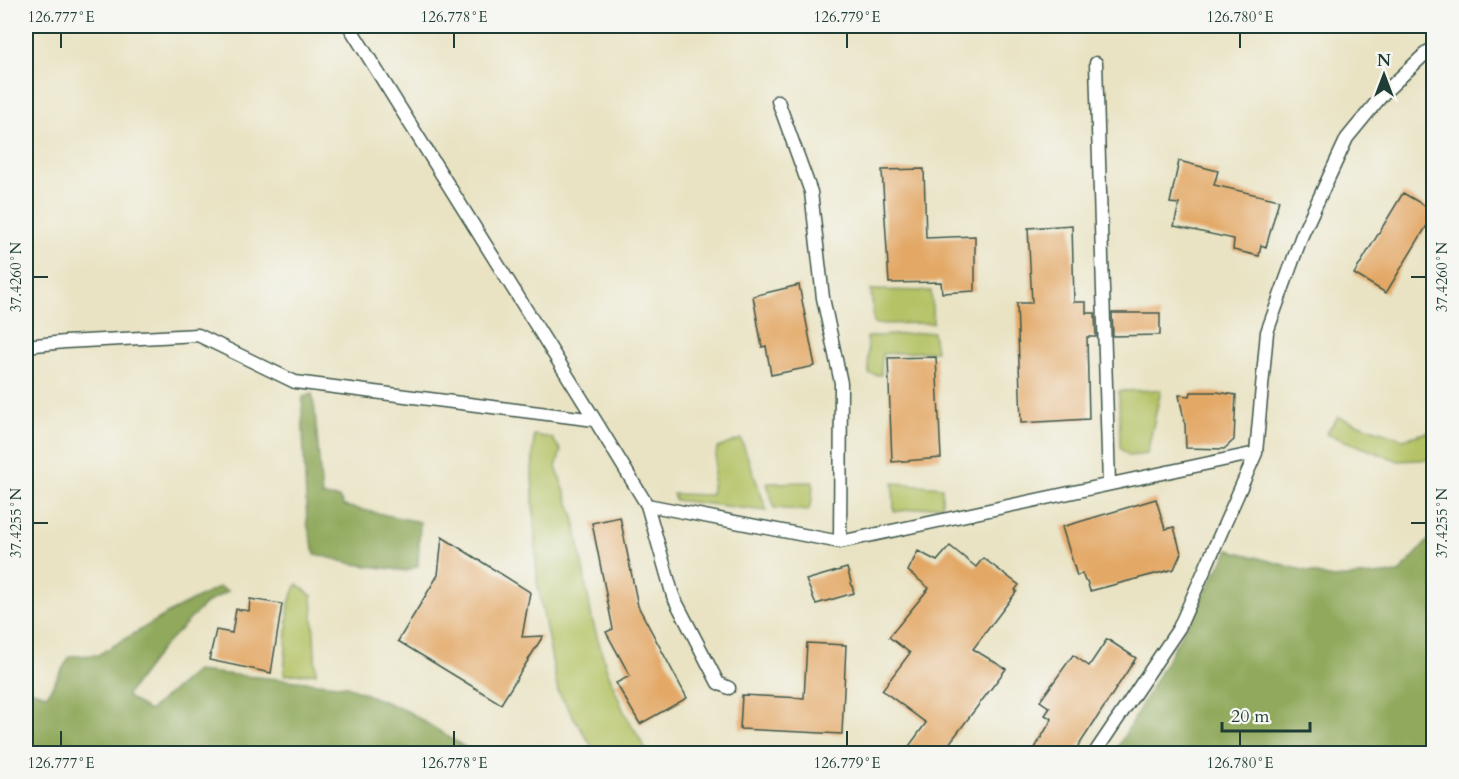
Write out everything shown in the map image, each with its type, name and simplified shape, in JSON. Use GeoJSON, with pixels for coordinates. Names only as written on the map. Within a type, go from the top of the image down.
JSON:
{"type":"FeatureCollection","features":[{"type":"Feature","properties":{"kind":"lane"},"geometry":{"type":"LineString","coordinates":[[349,26],[647,505],[673,596],[718,683],[729,688]]}},
{"type":"Feature","properties":{"kind":"lane"},"geometry":{"type":"LineString","coordinates":[[1094,753],[1179,628],[1256,453],[1267,332],[1302,235],[1347,138],[1384,93],[1427,52],[1434,49]]}},
{"type":"Feature","properties":{"kind":"lane"},"geometry":{"type":"LineString","coordinates":[[1096,63],[1109,484]]}},
{"type":"Feature","properties":{"kind":"lane"},"geometry":{"type":"LineString","coordinates":[[778,101],[811,192],[823,298],[842,383],[840,542]]}},
{"type":"Feature","properties":{"kind":"lane"},"geometry":{"type":"LineString","coordinates":[[26,346],[198,335],[296,381],[595,420]]}},
{"type":"Feature","properties":{"kind":"lane"},"geometry":{"type":"LineString","coordinates":[[647,505],[840,542],[1256,453]]}},
{"type":"Feature","properties":{"kind":"green space"},"geometry":{"type":"Polygon","coordinates":[[[871,290],[931,291],[933,323],[874,324],[871,290]]]}},
{"type":"Feature","properties":{"kind":"green space"},"geometry":{"type":"Polygon","coordinates":[[[933,332],[936,351],[882,354],[881,375],[869,374],[867,337],[933,332]]]}},
{"type":"Feature","properties":{"kind":"green space"},"geometry":{"type":"Polygon","coordinates":[[[1161,390],[1147,454],[1129,456],[1120,448],[1119,391],[1161,390]]]}},
{"type":"Feature","properties":{"kind":"green space"},"geometry":{"type":"Polygon","coordinates":[[[312,394],[322,496],[339,498],[344,506],[420,522],[418,566],[407,571],[353,564],[315,554],[307,524],[302,410],[303,397],[312,394]]]}},
{"type":"Feature","properties":{"kind":"green space"},"geometry":{"type":"Polygon","coordinates":[[[1338,417],[1403,439],[1433,431],[1433,459],[1399,461],[1326,434],[1338,417]]]}},
{"type":"Feature","properties":{"kind":"green space"},"geometry":{"type":"Polygon","coordinates":[[[534,435],[552,438],[561,451],[556,467],[574,517],[592,619],[607,670],[624,712],[648,753],[596,753],[558,692],[537,581],[532,475],[534,435]]]}},
{"type":"Feature","properties":{"kind":"green space"},"geometry":{"type":"Polygon","coordinates":[[[741,439],[767,511],[675,500],[673,494],[711,495],[717,448],[741,439]]]}},
{"type":"Feature","properties":{"kind":"green space"},"geometry":{"type":"Polygon","coordinates":[[[813,482],[812,500],[808,511],[774,508],[767,483],[813,482]]]}},
{"type":"Feature","properties":{"kind":"green space"},"geometry":{"type":"Polygon","coordinates":[[[893,483],[942,487],[942,505],[894,512],[893,483]]]}},
{"type":"Feature","properties":{"kind":"green space"},"geometry":{"type":"Polygon","coordinates":[[[1433,535],[1433,753],[1114,754],[1229,550],[1332,578],[1399,573],[1433,535]]]}},
{"type":"Feature","properties":{"kind":"green space"},"geometry":{"type":"Polygon","coordinates":[[[297,584],[312,596],[316,673],[284,675],[289,603],[297,584]]]}},
{"type":"Feature","properties":{"kind":"green space"},"geometry":{"type":"Polygon","coordinates":[[[219,587],[228,591],[205,604],[162,648],[126,696],[149,711],[196,671],[347,686],[409,712],[474,753],[26,753],[26,689],[47,695],[70,656],[98,655],[172,611],[219,587]]]}},
{"type":"Feature","properties":{"kind":"building"},"geometry":{"type":"Polygon","coordinates":[[[1179,161],[1218,171],[1214,185],[1279,200],[1266,247],[1261,245],[1259,256],[1233,250],[1234,239],[1174,226],[1179,204],[1170,203],[1179,161]]]}},
{"type":"Feature","properties":{"kind":"building"},"geometry":{"type":"Polygon","coordinates":[[[924,169],[926,238],[975,236],[975,291],[942,293],[941,282],[889,283],[882,170],[924,169]]]}},
{"type":"Feature","properties":{"kind":"building"},"geometry":{"type":"Polygon","coordinates":[[[1403,193],[1434,211],[1434,214],[1386,293],[1354,274],[1403,193]]]}},
{"type":"Feature","properties":{"kind":"building"},"geometry":{"type":"Polygon","coordinates":[[[1072,225],[1074,302],[1086,302],[1086,313],[1095,313],[1096,337],[1087,337],[1089,419],[1021,423],[1017,303],[1032,303],[1028,228],[1072,225]]]}},
{"type":"Feature","properties":{"kind":"building"},"geometry":{"type":"Polygon","coordinates":[[[799,285],[815,366],[771,375],[766,346],[762,347],[753,296],[799,285]]]}},
{"type":"Feature","properties":{"kind":"building"},"geometry":{"type":"Polygon","coordinates":[[[1112,313],[1160,313],[1160,335],[1113,336],[1112,313]]]}},
{"type":"Feature","properties":{"kind":"building"},"geometry":{"type":"Polygon","coordinates":[[[936,357],[941,458],[892,462],[888,358],[936,357]]]}},
{"type":"Feature","properties":{"kind":"building"},"geometry":{"type":"Polygon","coordinates":[[[1191,392],[1236,395],[1234,440],[1224,449],[1186,448],[1185,425],[1179,395],[1190,396],[1191,392]]]}},
{"type":"Feature","properties":{"kind":"building"},"geometry":{"type":"Polygon","coordinates":[[[1156,499],[1165,529],[1174,527],[1181,553],[1174,569],[1090,591],[1082,573],[1077,576],[1062,527],[1156,499]]]}},
{"type":"Feature","properties":{"kind":"building"},"geometry":{"type":"Polygon","coordinates":[[[620,517],[638,606],[687,698],[640,724],[616,683],[630,676],[606,632],[613,629],[592,523],[620,517]]]}},
{"type":"Feature","properties":{"kind":"building"},"geometry":{"type":"Polygon","coordinates":[[[442,537],[530,592],[522,637],[543,636],[501,704],[398,641],[438,575],[442,537]]]}},
{"type":"Feature","properties":{"kind":"building"},"geometry":{"type":"Polygon","coordinates":[[[950,546],[976,567],[983,558],[1019,585],[1015,590],[1017,591],[973,649],[1006,669],[942,753],[904,753],[926,723],[882,690],[910,653],[889,637],[929,588],[908,571],[918,551],[937,561],[950,546]]]}},
{"type":"Feature","properties":{"kind":"building"},"geometry":{"type":"Polygon","coordinates":[[[847,568],[854,593],[816,604],[806,580],[847,568]]]}},
{"type":"Feature","properties":{"kind":"building"},"geometry":{"type":"Polygon","coordinates":[[[250,599],[282,604],[271,673],[209,660],[216,630],[232,633],[236,609],[249,611],[250,599]]]}},
{"type":"Feature","properties":{"kind":"building"},"geometry":{"type":"Polygon","coordinates":[[[1107,639],[1136,658],[1074,753],[1032,753],[1052,719],[1045,715],[1050,708],[1040,701],[1073,655],[1089,666],[1107,639]]]}},
{"type":"Feature","properties":{"kind":"building"},"geometry":{"type":"Polygon","coordinates":[[[807,643],[846,645],[842,734],[740,729],[742,695],[804,698],[807,643]]]}}]}
